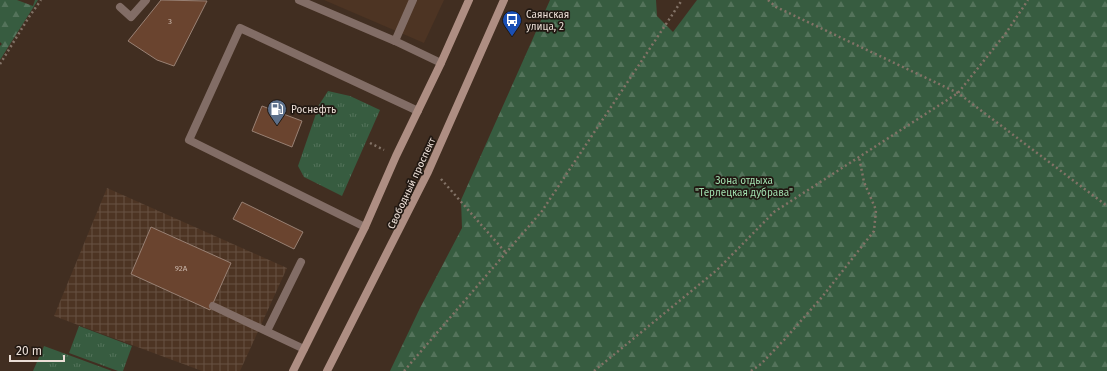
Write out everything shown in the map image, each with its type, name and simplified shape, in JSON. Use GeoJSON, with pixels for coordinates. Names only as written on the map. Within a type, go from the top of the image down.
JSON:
{"type":"FeatureCollection","features":[{"type":"Feature","properties":{"kind":"main road"},"geometry":{"type":"LineString","coordinates":[[293,371],[365,227],[469,0]]}},
{"type":"Feature","properties":{"kind":"main road","name":"Свободный проспект"},"geometry":{"type":"LineString","coordinates":[[327,371],[428,172],[504,0]]}},
{"type":"Feature","properties":{"kind":"lane"},"geometry":{"type":"LineString","coordinates":[[120,7],[131,16],[146,0]]}},
{"type":"Feature","properties":{"kind":"lane"},"geometry":{"type":"LineString","coordinates":[[299,0],[395,41],[441,63]]}},
{"type":"Feature","properties":{"kind":"lane"},"geometry":{"type":"LineString","coordinates":[[395,41],[412,0]]}},
{"type":"Feature","properties":{"kind":"lane"},"geometry":{"type":"LineString","coordinates":[[365,227],[189,140],[240,28],[418,111]]}},
{"type":"Feature","properties":{"kind":"lane"},"geometry":{"type":"LineString","coordinates":[[267,331],[301,262]]}},
{"type":"Feature","properties":{"kind":"lane"},"geometry":{"type":"LineString","coordinates":[[213,306],[304,349]]}},
{"type":"Feature","properties":{"kind":"path"},"geometry":{"type":"LineString","coordinates":[[0,64],[41,0]]}},
{"type":"Feature","properties":{"kind":"path"},"geometry":{"type":"LineString","coordinates":[[404,371],[542,211],[682,0]]}},
{"type":"Feature","properties":{"kind":"path"},"geometry":{"type":"LineString","coordinates":[[768,0],[776,7],[958,93],[1107,206]]}},
{"type":"Feature","properties":{"kind":"path"},"geometry":{"type":"LineString","coordinates":[[594,371],[717,270],[774,212],[958,93],[1006,33],[1028,0]]}},
{"type":"Feature","properties":{"kind":"path"},"geometry":{"type":"LineString","coordinates":[[370,143],[384,150]]}},
{"type":"Feature","properties":{"kind":"path"},"geometry":{"type":"LineString","coordinates":[[751,371],[761,364],[784,340],[822,296],[874,231],[876,210],[864,182],[859,157]]}},
{"type":"Feature","properties":{"kind":"path"},"geometry":{"type":"LineString","coordinates":[[441,179],[506,253]]}},
{"type":"Feature","properties":{"kind":"shaded area"},"geometry":{"type":"Polygon","coordinates":[[[324,0],[444,0],[424,43],[324,0]]]}},
{"type":"Feature","properties":{"kind":"shaded area"},"geometry":{"type":"Polygon","coordinates":[[[107,188],[287,268],[240,371],[202,371],[54,316],[107,188]]]}},
{"type":"Feature","properties":{"kind":"green space"},"geometry":{"type":"Polygon","coordinates":[[[0,0],[17,0],[33,6],[35,0],[38,0],[0,60],[0,46],[2,44],[0,42],[0,0]]]}},
{"type":"Feature","properties":{"kind":"green space","name":"Зона отдыха \"Терлецкая дубрава\""},"geometry":{"type":"Polygon","coordinates":[[[550,0],[656,0],[657,16],[673,32],[697,0],[1107,0],[1107,371],[390,371],[420,308],[462,228],[461,200],[550,0]]]}},
{"type":"Feature","properties":{"kind":"green space"},"geometry":{"type":"Polygon","coordinates":[[[328,91],[350,96],[380,110],[342,196],[304,177],[298,166],[319,105],[328,91]]]}},
{"type":"Feature","properties":{"kind":"green space"},"geometry":{"type":"Polygon","coordinates":[[[79,326],[132,346],[123,371],[118,371],[69,353],[79,326]]]}},
{"type":"Feature","properties":{"kind":"green space"},"geometry":{"type":"Polygon","coordinates":[[[44,346],[112,371],[33,371],[44,346]]]}},
{"type":"Feature","properties":{"kind":"building"},"geometry":{"type":"Polygon","coordinates":[[[161,0],[207,1],[174,66],[157,60],[128,41],[161,0]]]}},
{"type":"Feature","properties":{"kind":"building","name":"Роснефть"},"geometry":{"type":"Polygon","coordinates":[[[262,106],[302,121],[292,147],[252,131],[262,106]]]}},
{"type":"Feature","properties":{"kind":"building"},"geometry":{"type":"Polygon","coordinates":[[[242,202],[303,232],[294,249],[233,219],[242,202]]]}},
{"type":"Feature","properties":{"kind":"building"},"geometry":{"type":"Polygon","coordinates":[[[151,227],[231,263],[210,310],[131,274],[151,227]]]}},
{"type":"Feature","properties":{"kind":"place","name":"Саянская улица, 2"},"geometry":{"type":"Point","coordinates":[512,37]}},
{"type":"Feature","properties":{"kind":"place","name":"Роснефть"},"geometry":{"type":"Point","coordinates":[277,126]}}]}
